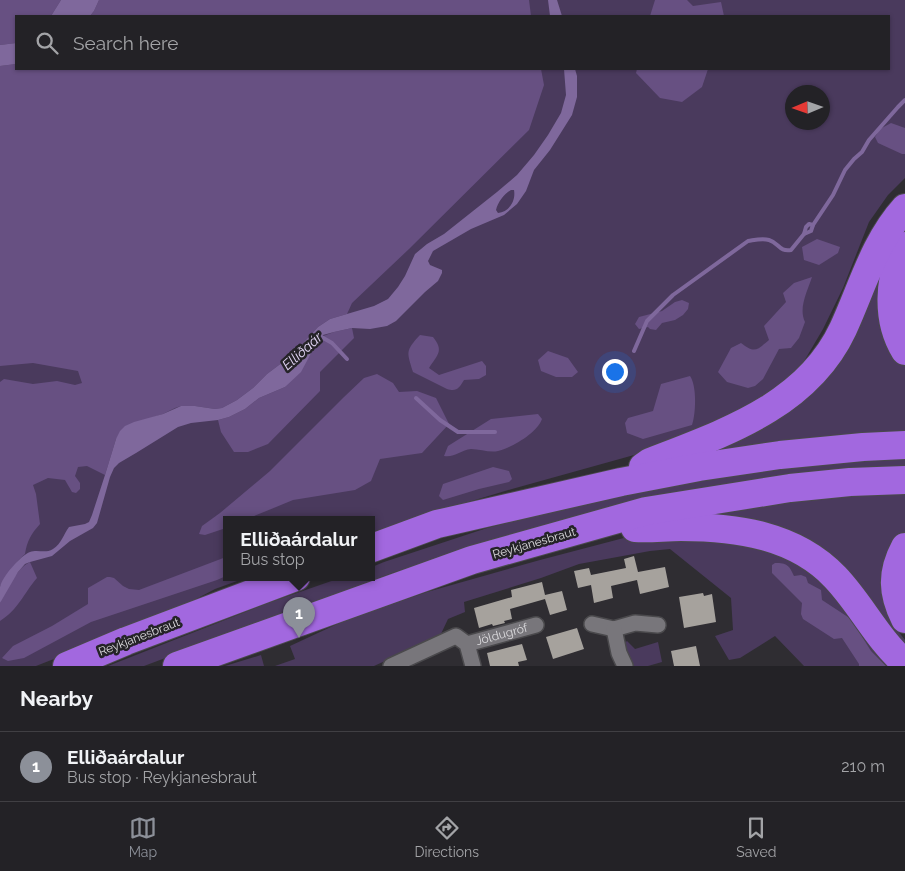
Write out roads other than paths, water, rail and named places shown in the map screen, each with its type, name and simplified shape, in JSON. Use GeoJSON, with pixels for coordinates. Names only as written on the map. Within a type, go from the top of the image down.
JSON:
{"type":"FeatureCollection","features":[{"type":"Feature","properties":{"kind":"highway"},"geometry":{"type":"LineString","coordinates":[[621,482],[650,462],[718,436],[744,423],[776,405],[798,388],[834,348],[879,244],[905,208]]}},
{"type":"Feature","properties":{"kind":"highway"},"geometry":{"type":"LineString","coordinates":[[905,246],[894,271],[891,290],[896,331],[905,351]]}},
{"type":"Feature","properties":{"kind":"highway"},"geometry":{"type":"LineString","coordinates":[[375,547],[437,524],[621,482],[700,467],[780,455],[905,445]]}},
{"type":"Feature","properties":{"kind":"highway","name":"Reykjanesbraut"},"geometry":{"type":"LineString","coordinates":[[177,666],[472,560],[646,511],[790,488],[850,482],[905,480]]}},
{"type":"Feature","properties":{"kind":"highway"},"geometry":{"type":"LineString","coordinates":[[601,524],[644,529],[665,527],[727,528],[756,533],[783,542],[820,563],[835,577],[844,586],[886,643],[905,662]]}},
{"type":"Feature","properties":{"kind":"highway"},"geometry":{"type":"LineString","coordinates":[[905,547],[900,557],[895,583],[895,596],[905,619]]}},
{"type":"Feature","properties":{"kind":"highway","name":"Reykjanesbraut"},"geometry":{"type":"LineString","coordinates":[[67,666],[126,641],[285,581]]}},
{"type":"Feature","properties":{"kind":"street"},"geometry":{"type":"LineString","coordinates":[[592,624],[614,629],[635,623],[658,625]]}},
{"type":"Feature","properties":{"kind":"street","name":"Jöldugróf"},"geometry":{"type":"LineString","coordinates":[[467,644],[536,625]]}},
{"type":"Feature","properties":{"kind":"street"},"geometry":{"type":"LineString","coordinates":[[614,629],[618,653],[625,666]]}},
{"type":"Feature","properties":{"kind":"street","name":"Jöldugróf"},"geometry":{"type":"LineString","coordinates":[[391,666],[456,636],[467,644],[474,666]]}},
{"type":"Feature","properties":{"kind":"water"},"geometry":{"type":"Polygon","coordinates":[[[61,0],[99,0],[91,15],[52,15],[61,0]]]}},
{"type":"Feature","properties":{"kind":"water"},"geometry":{"type":"Polygon","coordinates":[[[548,0],[557,0],[562,15],[550,15],[548,0]]]}},
{"type":"Feature","properties":{"kind":"water"},"geometry":{"type":"Polygon","coordinates":[[[15,43],[15,64],[0,66],[0,45],[15,43]]]}},
{"type":"Feature","properties":{"kind":"water","name":"Elliðaár"},"geometry":{"type":"Polygon","coordinates":[[[564,70],[575,70],[577,97],[572,115],[550,150],[534,170],[526,191],[517,204],[504,215],[471,229],[433,251],[428,261],[430,265],[442,270],[438,281],[396,321],[387,326],[370,329],[352,328],[323,335],[301,372],[285,387],[259,398],[245,409],[229,417],[178,427],[119,463],[114,468],[110,477],[97,523],[93,528],[70,541],[52,556],[25,564],[18,572],[0,603],[1,583],[22,557],[30,552],[53,549],[60,542],[69,527],[89,522],[116,439],[125,426],[181,406],[222,408],[253,388],[267,374],[291,356],[318,327],[330,319],[374,306],[388,299],[405,276],[415,254],[444,234],[517,175],[534,155],[561,113],[566,95],[564,70]],[[511,190],[502,198],[496,210],[498,213],[505,211],[511,205],[514,190],[511,190]]]}},
{"type":"Feature","properties":{"kind":"waterway"},"geometry":{"type":"LineString","coordinates":[[634,351],[647,321],[673,295],[748,241],[766,239],[772,241],[781,249],[791,250],[804,234],[806,227],[809,224],[813,225],[833,195],[845,170],[905,100]]}},
{"type":"Feature","properties":{"kind":"waterway"},"geometry":{"type":"LineString","coordinates":[[804,234],[811,231],[813,225]]}},
{"type":"Feature","properties":{"kind":"waterway","name":"Elliðaár"},"geometry":{"type":"LineString","coordinates":[[318,335],[332,343],[347,359]]}},
{"type":"Feature","properties":{"kind":"waterway"},"geometry":{"type":"LineString","coordinates":[[416,398],[440,420],[458,432],[495,432]]}},
{"type":"Feature","properties":{"kind":"place","name":"Elliðaárdalur"},"geometry":{"type":"Point","coordinates":[299,638]}}]}
